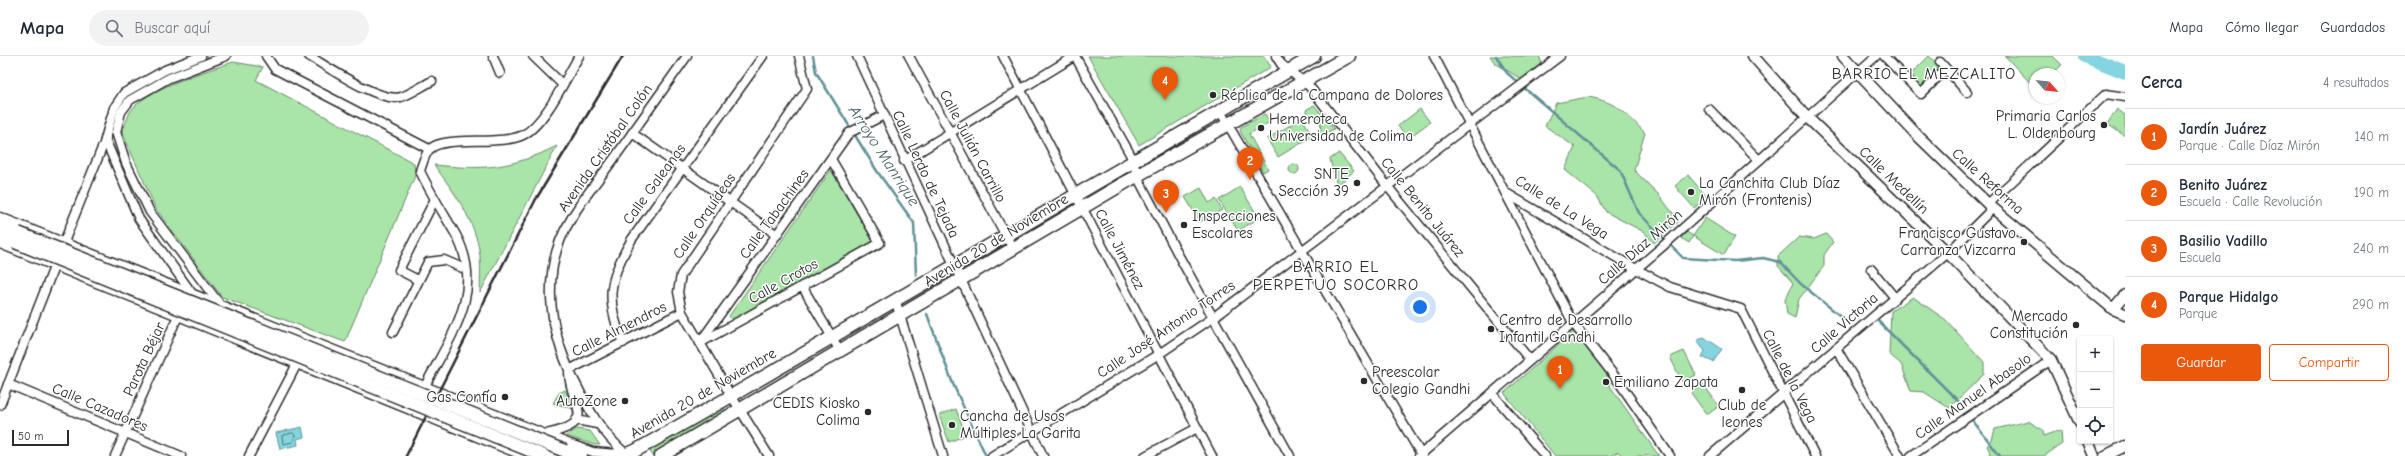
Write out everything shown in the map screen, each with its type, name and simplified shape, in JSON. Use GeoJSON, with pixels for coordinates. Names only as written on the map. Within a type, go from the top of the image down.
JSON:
{"type":"FeatureCollection","features":[{"type":"Feature","properties":{"kind":"main road","name":"Avenida 20 de Noviembre"},"geometry":{"type":"LineString","coordinates":[[622,455],[731,396],[831,336],[1314,56]]}},
{"type":"Feature","properties":{"kind":"main road","name":"Avenida 20 de Noviembre"},"geometry":{"type":"LineString","coordinates":[[662,456],[1138,175],[1349,56]]}},
{"type":"Feature","properties":{"kind":"main road"},"geometry":{"type":"LineString","coordinates":[[0,225],[17,237],[544,456]]}},
{"type":"Feature","properties":{"kind":"main road"},"geometry":{"type":"LineString","coordinates":[[0,236],[17,237],[565,452],[580,456]]}},
{"type":"Feature","properties":{"kind":"street"},"geometry":{"type":"LineString","coordinates":[[64,242],[105,139],[114,108],[124,93],[165,70],[202,56]]}},
{"type":"Feature","properties":{"kind":"street"},"geometry":{"type":"LineString","coordinates":[[219,303],[150,212],[126,163],[116,132],[121,112],[130,100],[168,78],[226,56]]}},
{"type":"Feature","properties":{"kind":"street"},"geometry":{"type":"LineString","coordinates":[[266,56],[275,68],[429,149]]}},
{"type":"Feature","properties":{"kind":"street"},"geometry":{"type":"LineString","coordinates":[[309,56],[357,84],[392,98],[402,97],[432,81]]}},
{"type":"Feature","properties":{"kind":"street"},"geometry":{"type":"LineString","coordinates":[[493,56],[500,73]]}},
{"type":"Feature","properties":{"kind":"street"},"geometry":{"type":"LineString","coordinates":[[533,56],[562,84]]}},
{"type":"Feature","properties":{"kind":"street"},"geometry":{"type":"LineString","coordinates":[[419,413],[425,410],[431,401],[428,387],[462,314],[468,290],[466,269],[456,236],[434,201],[420,171],[429,149],[441,142],[481,142],[522,136],[540,121],[579,56]]}},
{"type":"Feature","properties":{"kind":"street","name":"Avenida Cristóbal Colón"},"geometry":{"type":"LineString","coordinates":[[622,455],[597,424],[569,370],[556,335],[550,300],[554,262],[570,220],[687,56]]}},
{"type":"Feature","properties":{"kind":"street","name":"Calle Galeanas"},"geometry":{"type":"LineString","coordinates":[[623,342],[612,317],[612,286],[618,263],[632,239],[762,56]]}},
{"type":"Feature","properties":{"kind":"street","name":"Calle Orquídeas"},"geometry":{"type":"LineString","coordinates":[[769,456],[741,409],[731,396],[682,312],[678,292],[681,275],[807,89],[799,56]]}},
{"type":"Feature","properties":{"kind":"street","name":"Calle Lerdo de Tejada"},"geometry":{"type":"LineString","coordinates":[[857,56],[904,161],[1043,456]]}},
{"type":"Feature","properties":{"kind":"street","name":"Calle Julián Carrillo"},"geometry":{"type":"LineString","coordinates":[[909,56],[1013,249]]}},
{"type":"Feature","properties":{"kind":"street","name":"Calle Jiménez"},"geometry":{"type":"LineString","coordinates":[[1003,56],[1212,456]]}},
{"type":"Feature","properties":{"kind":"street"},"geometry":{"type":"LineString","coordinates":[[904,161],[1075,56],[1132,161],[1180,258],[1290,456]]}},
{"type":"Feature","properties":{"kind":"street","name":"Calle Benito Juárez"},"geometry":{"type":"LineString","coordinates":[[1276,56],[1303,82],[1530,360]]}},
{"type":"Feature","properties":{"kind":"street","name":"Calle de La Vega"},"geometry":{"type":"LineString","coordinates":[[1434,56],[1506,193],[1636,269],[1670,287],[1741,309]]}},
{"type":"Feature","properties":{"kind":"street","name":"Calle José Antonio Torres"},"geometry":{"type":"LineString","coordinates":[[992,456],[1159,354],[1214,317],[1560,56]]}},
{"type":"Feature","properties":{"kind":"street","name":"Calle Medellín"},"geometry":{"type":"LineString","coordinates":[[1753,56],[1807,117],[1948,253],[2050,360],[2077,417]]}},
{"type":"Feature","properties":{"kind":"street","name":"Calle Reforma"},"geometry":{"type":"LineString","coordinates":[[1843,56],[1917,135],[1990,206],[2113,309],[2125,314]]}},
{"type":"Feature","properties":{"kind":"street","name":"Calle Díaz Mirón"},"geometry":{"type":"LineString","coordinates":[[1421,456],[1665,244],[1876,56]]}},
{"type":"Feature","properties":{"kind":"street"},"geometry":{"type":"LineString","coordinates":[[1884,56],[1921,94],[1946,69]]}},
{"type":"Feature","properties":{"kind":"street"},"geometry":{"type":"LineString","coordinates":[[1940,62],[1967,92]]}},
{"type":"Feature","properties":{"kind":"street","name":"Calle Victoria"},"geometry":{"type":"LineString","coordinates":[[1710,456],[1948,253],[1990,206],[2106,94],[2125,97]]}},
{"type":"Feature","properties":{"kind":"street"},"geometry":{"type":"LineString","coordinates":[[1709,109],[1759,160]]}},
{"type":"Feature","properties":{"kind":"street"},"geometry":{"type":"LineString","coordinates":[[1220,111],[1421,456]]}},
{"type":"Feature","properties":{"kind":"street","name":"Calle Tabachines"},"geometry":{"type":"LineString","coordinates":[[700,343],[831,159],[852,132],[884,115]]}},
{"type":"Feature","properties":{"kind":"street"},"geometry":{"type":"LineString","coordinates":[[105,139],[116,132]]}},
{"type":"Feature","properties":{"kind":"street"},"geometry":{"type":"LineString","coordinates":[[632,133],[777,235]]}},
{"type":"Feature","properties":{"kind":"street"},"geometry":{"type":"LineString","coordinates":[[105,139],[139,219],[191,292]]}},
{"type":"Feature","properties":{"kind":"street","name":"Calle Crotos"},"geometry":{"type":"LineString","coordinates":[[700,343],[880,243],[831,159]]}},
{"type":"Feature","properties":{"kind":"street"},"geometry":{"type":"LineString","coordinates":[[1506,193],[1573,323],[1616,378],[1670,456]]}},
{"type":"Feature","properties":{"kind":"street"},"geometry":{"type":"LineString","coordinates":[[418,280],[399,270],[434,201]]}},
{"type":"Feature","properties":{"kind":"street"},"geometry":{"type":"LineString","coordinates":[[139,219],[150,212]]}},
{"type":"Feature","properties":{"kind":"street"},"geometry":{"type":"LineString","coordinates":[[0,217],[593,452],[622,455]]}},
{"type":"Feature","properties":{"kind":"street"},"geometry":{"type":"LineString","coordinates":[[0,244],[524,456]]}},
{"type":"Feature","properties":{"kind":"street"},"geometry":{"type":"LineString","coordinates":[[393,332],[428,262],[444,260],[466,269]]}},
{"type":"Feature","properties":{"kind":"street"},"geometry":{"type":"LineString","coordinates":[[0,405],[54,267]]}},
{"type":"Feature","properties":{"kind":"street"},"geometry":{"type":"LineString","coordinates":[[1871,269],[1895,298]]}},
{"type":"Feature","properties":{"kind":"street"},"geometry":{"type":"LineString","coordinates":[[802,286],[840,351]]}},
{"type":"Feature","properties":{"kind":"street"},"geometry":{"type":"LineString","coordinates":[[2113,309],[2124,298]]}},
{"type":"Feature","properties":{"kind":"street"},"geometry":{"type":"LineString","coordinates":[[895,299],[943,456]]}},
{"type":"Feature","properties":{"kind":"street","name":"Calle de la Vega"},"geometry":{"type":"LineString","coordinates":[[1741,309],[1815,456]]}},
{"type":"Feature","properties":{"kind":"street","name":"Calle Almendros"},"geometry":{"type":"LineString","coordinates":[[569,370],[682,312]]}},
{"type":"Feature","properties":{"kind":"street","name":"Parota Béjar"},"geometry":{"type":"LineString","coordinates":[[115,456],[178,316]]}},
{"type":"Feature","properties":{"kind":"street"},"geometry":{"type":"LineString","coordinates":[[1836,348],[1900,456]]}},
{"type":"Feature","properties":{"kind":"street","name":"Calle Manuel Abasolo"},"geometry":{"type":"LineString","coordinates":[[1911,456],[2050,360]]}},
{"type":"Feature","properties":{"kind":"street"},"geometry":{"type":"LineString","coordinates":[[249,456],[297,364]]}},
{"type":"Feature","properties":{"kind":"street"},"geometry":{"type":"LineString","coordinates":[[546,434],[563,430],[576,420],[579,406],[569,384],[569,370]]}},
{"type":"Feature","properties":{"kind":"street","name":"Calle Cazadores"},"geometry":{"type":"LineString","coordinates":[[8,384],[181,456]]}},
{"type":"Feature","properties":{"kind":"street"},"geometry":{"type":"LineString","coordinates":[[1492,393],[1545,456]]}},
{"type":"Feature","properties":{"kind":"street"},"geometry":{"type":"LineString","coordinates":[[446,424],[442,419],[444,406],[450,400],[458,399]]}},
{"type":"Feature","properties":{"kind":"street"},"geometry":{"type":"LineString","coordinates":[[576,420],[597,424]]}},
{"type":"Feature","properties":{"kind":"street"},"geometry":{"type":"LineString","coordinates":[[1145,456],[1197,428]]}},
{"type":"Feature","properties":{"kind":"street"},"geometry":{"type":"LineString","coordinates":[[2089,444],[2094,456]]}},
{"type":"Feature","properties":{"kind":"street"},"geometry":{"type":"LineString","coordinates":[[2105,456],[2125,446]]}},
{"type":"Feature","properties":{"kind":"green space"},"geometry":{"type":"Polygon","coordinates":[[[1088,56],[1264,56],[1271,67],[1139,145],[1088,56]]]}},
{"type":"Feature","properties":{"kind":"green space"},"geometry":{"type":"Polygon","coordinates":[[[1490,56],[1539,56],[1542,63],[1521,79],[1495,63],[1490,56]]]}},
{"type":"Feature","properties":{"kind":"green space"},"geometry":{"type":"Polygon","coordinates":[[[1929,56],[1943,69],[1921,90],[1908,77],[1929,56]]]}},
{"type":"Feature","properties":{"kind":"green space"},"geometry":{"type":"Polygon","coordinates":[[[2005,56],[2053,56],[2062,65],[2059,68],[2029,68],[2029,82],[2005,56]]]}},
{"type":"Feature","properties":{"kind":"green space"},"geometry":{"type":"Polygon","coordinates":[[[233,62],[263,67],[256,80],[414,163],[415,176],[345,342],[222,297],[156,209],[122,132],[130,112],[137,104],[148,96],[177,82],[233,62]]]}},
{"type":"Feature","properties":{"kind":"green space"},"geometry":{"type":"Polygon","coordinates":[[[1588,97],[1614,105],[1626,114],[1645,133],[1634,170],[1659,195],[1679,221],[1654,243],[1644,232],[1606,212],[1597,196],[1565,170],[1575,147],[1545,126],[1556,103],[1588,97]]]}},
{"type":"Feature","properties":{"kind":"green space"},"geometry":{"type":"Polygon","coordinates":[[[1314,105],[1334,129],[1322,135],[1320,131],[1321,125],[1317,116],[1308,114],[1306,110],[1314,105]]]}},
{"type":"Feature","properties":{"kind":"green space"},"geometry":{"type":"Polygon","coordinates":[[[1420,109],[1430,122],[1407,139],[1398,126],[1420,109]]]}},
{"type":"Feature","properties":{"kind":"green space"},"geometry":{"type":"Polygon","coordinates":[[[2117,109],[2125,115],[2125,136],[2107,124],[2117,109]]]}},
{"type":"Feature","properties":{"kind":"green space"},"geometry":{"type":"Polygon","coordinates":[[[1265,114],[1270,122],[1249,134],[1268,169],[1263,172],[1240,131],[1241,127],[1265,114]]]}},
{"type":"Feature","properties":{"kind":"green space"},"geometry":{"type":"Polygon","coordinates":[[[1302,118],[1313,136],[1278,157],[1267,139],[1302,118]]]}},
{"type":"Feature","properties":{"kind":"green space"},"geometry":{"type":"Polygon","coordinates":[[[557,146],[480,293],[480,256],[474,231],[456,196],[434,165],[452,167],[497,166],[540,154],[557,146]]]}},
{"type":"Feature","properties":{"kind":"green space"},"geometry":{"type":"Polygon","coordinates":[[[1339,153],[1354,171],[1337,186],[1330,159],[1339,153]]]}},
{"type":"Feature","properties":{"kind":"green space"},"geometry":{"type":"Polygon","coordinates":[[[1292,164],[1296,164],[1298,165],[1298,173],[1292,174],[1289,171],[1289,167],[1292,164]]]}},
{"type":"Feature","properties":{"kind":"green space"},"geometry":{"type":"Polygon","coordinates":[[[831,170],[873,241],[732,320],[729,316],[831,170]]]}},
{"type":"Feature","properties":{"kind":"green space","name":"La Canchita Club Díaz Mirón (Frontenis)"},"geometry":{"type":"Polygon","coordinates":[[[1688,175],[1707,197],[1694,208],[1675,186],[1688,175]]]}},
{"type":"Feature","properties":{"kind":"green space"},"geometry":{"type":"Polygon","coordinates":[[[1240,187],[1259,218],[1238,231],[1219,200],[1240,187]]]}},
{"type":"Feature","properties":{"kind":"green space"},"geometry":{"type":"Polygon","coordinates":[[[1201,188],[1209,203],[1216,199],[1222,210],[1200,222],[1185,197],[1201,188]]]}},
{"type":"Feature","properties":{"kind":"green space"},"geometry":{"type":"Polygon","coordinates":[[[1705,218],[1735,237],[1724,255],[1693,236],[1705,218]]]}},
{"type":"Feature","properties":{"kind":"green space"},"geometry":{"type":"Polygon","coordinates":[[[1687,232],[1693,236],[1689,243],[1681,238],[1687,232]]]}},
{"type":"Feature","properties":{"kind":"green space"},"geometry":{"type":"Polygon","coordinates":[[[1826,234],[1833,242],[1824,255],[1824,266],[1799,299],[1795,318],[1787,314],[1785,300],[1793,283],[1778,266],[1778,256],[1799,237],[1814,239],[1826,234]]]}},
{"type":"Feature","properties":{"kind":"green space"},"geometry":{"type":"Polygon","coordinates":[[[1913,297],[1946,320],[1984,362],[1984,374],[1949,408],[1924,392],[1911,391],[1901,364],[1889,354],[1891,311],[1913,297]]]}},
{"type":"Feature","properties":{"kind":"green space"},"geometry":{"type":"Polygon","coordinates":[[[1575,330],[1612,378],[1610,386],[1659,456],[1624,456],[1618,452],[1610,456],[1555,456],[1504,393],[1575,330]]]}},
{"type":"Feature","properties":{"kind":"green space"},"geometry":{"type":"Polygon","coordinates":[[[1684,351],[1696,375],[1682,382],[1670,357],[1684,351]]]}},
{"type":"Feature","properties":{"kind":"green space"},"geometry":{"type":"Polygon","coordinates":[[[1703,384],[1719,406],[1707,415],[1691,393],[1703,384]]]}},
{"type":"Feature","properties":{"kind":"green space"},"geometry":{"type":"Polygon","coordinates":[[[565,390],[574,409],[553,403],[559,393],[565,390]]]}},
{"type":"Feature","properties":{"kind":"green space"},"geometry":{"type":"Polygon","coordinates":[[[723,406],[726,412],[653,456],[649,449],[723,406]]]}},
{"type":"Feature","properties":{"kind":"green space","name":"Cancha de Usos Múltiples La Garita"},"geometry":{"type":"Polygon","coordinates":[[[956,409],[966,435],[949,442],[939,415],[956,409]]]}},
{"type":"Feature","properties":{"kind":"green space"},"geometry":{"type":"Polygon","coordinates":[[[2028,421],[2043,430],[2044,436],[2061,430],[2062,444],[2044,456],[1988,456],[1990,452],[1987,446],[1992,440],[1995,429],[2028,421]]]}},
{"type":"Feature","properties":{"kind":"green space"},"geometry":{"type":"Polygon","coordinates":[[[577,429],[590,431],[600,445],[595,445],[566,436],[577,429]]]}},
{"type":"Feature","properties":{"kind":"water"},"geometry":{"type":"Polygon","coordinates":[[[1704,337],[1722,349],[1713,362],[1702,357],[1705,351],[1697,341],[1704,337]]]}},
{"type":"Feature","properties":{"kind":"water"},"geometry":{"type":"Polygon","coordinates":[[[302,427],[304,437],[297,439],[298,445],[280,449],[276,433],[302,427]]]}},
{"type":"Feature","properties":{"kind":"waterway","name":"Arroyo Manrique"},"geometry":{"type":"LineString","coordinates":[[813,56],[816,72],[877,171],[914,223],[916,275]]}},
{"type":"Feature","properties":{"kind":"waterway"},"geometry":{"type":"LineString","coordinates":[[1496,56],[1507,73],[1620,170],[1639,213],[1683,258],[1735,261],[1763,258],[1780,262],[1801,284],[1844,319]]}},
{"type":"Feature","properties":{"kind":"waterway"},"geometry":{"type":"LineString","coordinates":[[2085,56],[2125,72]]}},
{"type":"Feature","properties":{"kind":"waterway","name":"Arroyo Manrique"},"geometry":{"type":"LineString","coordinates":[[927,314],[953,384],[986,456]]}},
{"type":"Feature","properties":{"kind":"waterway"},"geometry":{"type":"LineString","coordinates":[[1876,319],[1959,402]]}},
{"type":"Feature","properties":{"kind":"waterway"},"geometry":{"type":"LineString","coordinates":[[1973,421],[2000,456]]}},
{"type":"Feature","properties":{"kind":"railway"},"geometry":{"type":"LineString","coordinates":[[406,456],[536,199],[623,56]]}},
{"type":"Feature","properties":{"kind":"place","name":"Réplica de la Campana de Dolores"},"geometry":{"type":"Point","coordinates":[1213,95]}},
{"type":"Feature","properties":{"kind":"place","name":"Parque Hidalgo"},"geometry":{"type":"Point","coordinates":[1165,100]}},
{"type":"Feature","properties":{"kind":"place","name":"Primaria Carlos L. Oldenbourg"},"geometry":{"type":"Point","coordinates":[2104,125]}},
{"type":"Feature","properties":{"kind":"place","name":"Hemeroteca Universidad de Colima"},"geometry":{"type":"Point","coordinates":[1261,128]}},
{"type":"Feature","properties":{"kind":"place","name":"Benito Juárez"},"geometry":{"type":"Point","coordinates":[1250,180]}},
{"type":"Feature","properties":{"kind":"place","name":"SNTE Sección 39"},"geometry":{"type":"Point","coordinates":[1357,183]}},
{"type":"Feature","properties":{"kind":"place","name":"La Canchita Club Díaz Mirón (Frontenis)"},"geometry":{"type":"Point","coordinates":[1691,192]}},
{"type":"Feature","properties":{"kind":"place","name":"Basilio Vadillo"},"geometry":{"type":"Point","coordinates":[1166,213]}},
{"type":"Feature","properties":{"kind":"place","name":"Inspecciones Escolares"},"geometry":{"type":"Point","coordinates":[1184,225]}},
{"type":"Feature","properties":{"kind":"place","name":"Francisco Gustavo Carranza Vizcarra"},"geometry":{"type":"Point","coordinates":[2024,242]}},
{"type":"Feature","properties":{"kind":"place","name":"Mercado Constitución"},"geometry":{"type":"Point","coordinates":[2076,325]}},
{"type":"Feature","properties":{"kind":"place","name":"Centro de Desarrollo Infantil Gandhi"},"geometry":{"type":"Point","coordinates":[1491,329]}},
{"type":"Feature","properties":{"kind":"place","name":"Preescolar Colegio Gandhi"},"geometry":{"type":"Point","coordinates":[1364,381]}},
{"type":"Feature","properties":{"kind":"place","name":"Emiliano Zapata"},"geometry":{"type":"Point","coordinates":[1606,382]}},
{"type":"Feature","properties":{"kind":"place","name":"Jardín Juárez"},"geometry":{"type":"Point","coordinates":[1560,389]}},
{"type":"Feature","properties":{"kind":"place","name":"Club de leones"},"geometry":{"type":"Point","coordinates":[1742,390]}},
{"type":"Feature","properties":{"kind":"place","name":"Gas Confía"},"geometry":{"type":"Point","coordinates":[505,397]}},
{"type":"Feature","properties":{"kind":"place","name":"AutoZone"},"geometry":{"type":"Point","coordinates":[625,401]}},
{"type":"Feature","properties":{"kind":"place","name":"CEDIS Kiosko Colima"},"geometry":{"type":"Point","coordinates":[868,412]}},
{"type":"Feature","properties":{"kind":"place","name":"Cancha de Usos Múltiples La Garita"},"geometry":{"type":"Point","coordinates":[952,425]}},
{"type":"Feature","properties":{"kind":"district","name":"BARRIO EL MEZCALITO"},"geometry":{"type":"Point","coordinates":[1924,74]}},
{"type":"Feature","properties":{"kind":"district","name":"BARRIO EL PERPETUO SOCORRO"},"geometry":{"type":"Point","coordinates":[1336,276]}}]}
